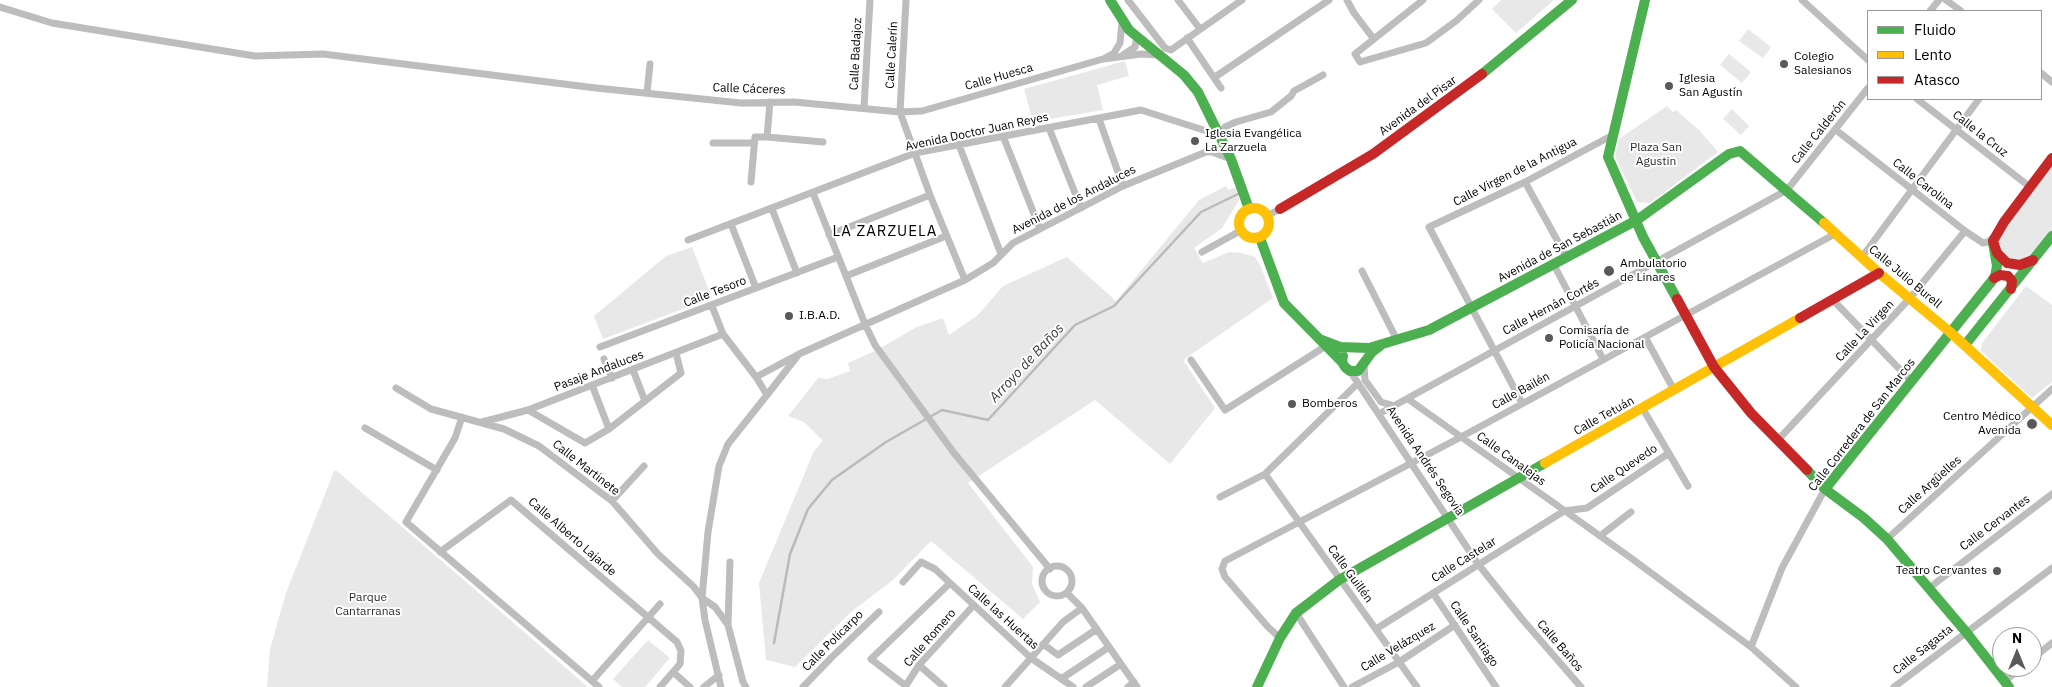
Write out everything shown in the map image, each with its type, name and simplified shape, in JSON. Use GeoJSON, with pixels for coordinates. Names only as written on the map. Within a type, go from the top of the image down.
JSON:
{"type":"FeatureCollection","features":[{"type":"Feature","properties":{"kind":"main road"},"geometry":{"type":"LineString","coordinates":[[1110,0],[1119,16],[1136,36],[1168,54],[1198,92],[1231,159],[1249,209]]}},
{"type":"Feature","properties":{"kind":"main road","name":"Avenida del Pisar"},"geometry":{"type":"LineString","coordinates":[[1280,209],[1398,137],[1459,92],[1572,0]]}},
{"type":"Feature","properties":{"kind":"main road"},"geometry":{"type":"LineString","coordinates":[[1644,0],[1611,136],[1608,157],[1657,262],[1714,366],[1751,413],[1825,488],[1864,518],[1887,539],[1966,632],[2007,684]]}},
{"type":"Feature","properties":{"kind":"main road","name":"Calle Julio Burell"},"geometry":{"type":"LineString","coordinates":[[1740,151],[1787,190],[1879,273],[1965,345],[2052,425]]}},
{"type":"Feature","properties":{"kind":"main road","name":"Avenida de San Sebastián"},"geometry":{"type":"LineString","coordinates":[[1354,348],[1381,345],[1429,330],[1637,220],[1730,154],[1740,151]]}},
{"type":"Feature","properties":{"kind":"main road"},"geometry":{"type":"LineString","coordinates":[[1994,278],[1997,268],[1993,243],[1996,232],[2052,158]]}},
{"type":"Feature","properties":{"kind":"main road"},"geometry":{"type":"LineString","coordinates":[[1249,209],[1258,209],[1267,216],[1268,230],[1260,238],[1250,238],[1240,231],[1239,219],[1243,212],[1249,209]]}},
{"type":"Feature","properties":{"kind":"main road"},"geometry":{"type":"LineString","coordinates":[[1965,345],[2052,236]]}},
{"type":"Feature","properties":{"kind":"main road"},"geometry":{"type":"LineString","coordinates":[[1260,238],[1284,302],[1342,362],[1345,368],[1350,371],[1358,371],[1372,352],[1381,345]]}},
{"type":"Feature","properties":{"kind":"main road"},"geometry":{"type":"LineString","coordinates":[[1993,243],[1998,256],[2007,263],[2020,265],[2033,260]]}},
{"type":"Feature","properties":{"kind":"main road","name":"Calle Tetuán"},"geometry":{"type":"LineString","coordinates":[[1256,687],[1280,638],[1296,613],[1339,580],[1644,409],[1714,366],[1879,273]]}},
{"type":"Feature","properties":{"kind":"main road"},"geometry":{"type":"LineString","coordinates":[[1994,278],[2000,274],[2009,276],[2012,283],[2011,289]]}},
{"type":"Feature","properties":{"kind":"main road","name":"Calle Corredera de San Marcos"},"geometry":{"type":"LineString","coordinates":[[1825,488],[1994,278]]}},
{"type":"Feature","properties":{"kind":"main road"},"geometry":{"type":"LineString","coordinates":[[1322,343],[1354,348],[1364,354],[1365,364]]}},
{"type":"Feature","properties":{"kind":"main road"},"geometry":{"type":"LineString","coordinates":[[1342,362],[1344,352],[1354,348]]}},
{"type":"Feature","properties":{"kind":"street","name":"Calle Badajoz"},"geometry":{"type":"LineString","coordinates":[[864,108],[870,0]]}},
{"type":"Feature","properties":{"kind":"street","name":"Calle Calerín"},"geometry":{"type":"LineString","coordinates":[[900,112],[906,0]]}},
{"type":"Feature","properties":{"kind":"street"},"geometry":{"type":"LineString","coordinates":[[1121,41],[1119,16],[1128,0],[1168,54],[1242,0]]}},
{"type":"Feature","properties":{"kind":"street"},"geometry":{"type":"LineString","coordinates":[[1178,0],[1200,29]]}},
{"type":"Feature","properties":{"kind":"street"},"geometry":{"type":"LineString","coordinates":[[1227,0],[1232,7]]}},
{"type":"Feature","properties":{"kind":"street"},"geometry":{"type":"LineString","coordinates":[[1215,77],[1329,0]]}},
{"type":"Feature","properties":{"kind":"street"},"geometry":{"type":"LineString","coordinates":[[1347,0],[1354,13],[1373,38]]}},
{"type":"Feature","properties":{"kind":"street"},"geometry":{"type":"LineString","coordinates":[[1422,0],[1355,54],[1360,62],[1426,43],[1456,21],[1479,0]]}},
{"type":"Feature","properties":{"kind":"street"},"geometry":{"type":"LineString","coordinates":[[1802,0],[1867,59]]}},
{"type":"Feature","properties":{"kind":"street"},"geometry":{"type":"LineString","coordinates":[[1931,10],[1939,0]]}},
{"type":"Feature","properties":{"kind":"street"},"geometry":{"type":"LineString","coordinates":[[1946,0],[1960,10]]}},
{"type":"Feature","properties":{"kind":"street","name":"Calle Cáceres"},"geometry":{"type":"LineString","coordinates":[[0,7],[52,23],[255,56],[323,54],[596,88],[740,103],[794,102],[900,112]]}},
{"type":"Feature","properties":{"kind":"street","name":"Calle Huesca"},"geometry":{"type":"LineString","coordinates":[[1103,60],[1114,53],[1121,41],[1136,36],[1137,42],[1134,48],[1116,58]]}},
{"type":"Feature","properties":{"kind":"street"},"geometry":{"type":"LineString","coordinates":[[1188,38],[1221,88]]}},
{"type":"Feature","properties":{"kind":"street","name":"Calle Huesca"},"geometry":{"type":"LineString","coordinates":[[900,112],[922,111],[1103,60],[1150,53],[1168,54]]}},
{"type":"Feature","properties":{"kind":"street"},"geometry":{"type":"LineString","coordinates":[[647,93],[650,64]]}},
{"type":"Feature","properties":{"kind":"street"},"geometry":{"type":"LineString","coordinates":[[2042,74],[2052,82]]}},
{"type":"Feature","properties":{"kind":"street"},"geometry":{"type":"LineString","coordinates":[[1219,135],[1225,127],[1236,122],[1271,112],[1294,92],[1323,75]]}},
{"type":"Feature","properties":{"kind":"street","name":"Calle Calderón"},"geometry":{"type":"LineString","coordinates":[[1787,190],[1867,89]]}},
{"type":"Feature","properties":{"kind":"street","name":"Calle la Cruz"},"geometry":{"type":"LineString","coordinates":[[1917,100],[2030,187]]}},
{"type":"Feature","properties":{"kind":"street"},"geometry":{"type":"LineString","coordinates":[[1862,257],[1978,100]]}},
{"type":"Feature","properties":{"kind":"street"},"geometry":{"type":"LineString","coordinates":[[767,138],[770,102]]}},
{"type":"Feature","properties":{"kind":"street","name":"Avenida Doctor Juan Reyes"},"geometry":{"type":"LineString","coordinates":[[688,240],[915,154],[1004,136],[1142,110],[1219,135]]}},
{"type":"Feature","properties":{"kind":"street"},"geometry":{"type":"LineString","coordinates":[[900,112],[930,195],[964,280]]}},
{"type":"Feature","properties":{"kind":"street"},"geometry":{"type":"LineString","coordinates":[[1098,119],[1123,186]]}},
{"type":"Feature","properties":{"kind":"street"},"geometry":{"type":"LineString","coordinates":[[1049,128],[1081,208]]}},
{"type":"Feature","properties":{"kind":"street","name":"Calle Carolina"},"geometry":{"type":"LineString","coordinates":[[1836,130],[1964,232],[1986,243],[1991,240],[1996,232]]}},
{"type":"Feature","properties":{"kind":"street"},"geometry":{"type":"LineString","coordinates":[[1004,136],[1040,229]]}},
{"type":"Feature","properties":{"kind":"street","name":"Calle Virgen de la Antigua"},"geometry":{"type":"LineString","coordinates":[[1472,308],[1429,227],[1525,182],[1611,136]]}},
{"type":"Feature","properties":{"kind":"street"},"geometry":{"type":"LineString","coordinates":[[751,182],[755,137],[822,142]]}},
{"type":"Feature","properties":{"kind":"street"},"geometry":{"type":"LineString","coordinates":[[714,143],[754,143]]}},
{"type":"Feature","properties":{"kind":"street"},"geometry":{"type":"LineString","coordinates":[[959,145],[1001,254]]}},
{"type":"Feature","properties":{"kind":"street","name":"Avenida de los Andaluces"},"geometry":{"type":"LineString","coordinates":[[756,377],[799,354],[964,280],[993,263],[1013,243],[1123,186],[1206,152],[1212,152],[1231,159]]}},
{"type":"Feature","properties":{"kind":"street"},"geometry":{"type":"LineString","coordinates":[[1525,182],[1567,258]]}},
{"type":"Feature","properties":{"kind":"street","name":"Calle Hernán Cortés"},"geometry":{"type":"LineString","coordinates":[[1379,414],[1787,190]]}},
{"type":"Feature","properties":{"kind":"street"},"geometry":{"type":"LineString","coordinates":[[813,193],[875,346],[954,453],[1050,569]]}},
{"type":"Feature","properties":{"kind":"street"},"geometry":{"type":"LineString","coordinates":[[829,235],[930,195]]}},
{"type":"Feature","properties":{"kind":"street"},"geometry":{"type":"LineString","coordinates":[[772,208],[797,273]]}},
{"type":"Feature","properties":{"kind":"street","name":"Avenida del Pisar"},"geometry":{"type":"LineString","coordinates":[[1267,216],[1280,209]]}},
{"type":"Feature","properties":{"kind":"street"},"geometry":{"type":"LineString","coordinates":[[731,224],[756,288]]}},
{"type":"Feature","properties":{"kind":"street"},"geometry":{"type":"LineString","coordinates":[[1202,252],[1240,231]]}},
{"type":"Feature","properties":{"kind":"street","name":"Calle La Virgen"},"geometry":{"type":"LineString","coordinates":[[1777,441],[1910,298],[1964,232]]}},
{"type":"Feature","properties":{"kind":"street","name":"Calle Bailén"},"geometry":{"type":"LineString","coordinates":[[1280,638],[1268,627],[1225,576],[1222,569],[1225,562],[1686,316],[1834,234]]}},
{"type":"Feature","properties":{"kind":"street"},"geometry":{"type":"LineString","coordinates":[[846,276],[946,236]]}},
{"type":"Feature","properties":{"kind":"street","name":"Calle Tesoro"},"geometry":{"type":"LineString","coordinates":[[600,347],[838,257]]}},
{"type":"Feature","properties":{"kind":"street"},"geometry":{"type":"LineString","coordinates":[[1554,265],[1603,359]]}},
{"type":"Feature","properties":{"kind":"street"},"geometry":{"type":"LineString","coordinates":[[1362,271],[1397,340]]}},
{"type":"Feature","properties":{"kind":"street"},"geometry":{"type":"LineString","coordinates":[[1832,300],[1911,381]]}},
{"type":"Feature","properties":{"kind":"street"},"geometry":{"type":"LineString","coordinates":[[712,306],[723,334],[756,377],[767,395]]}},
{"type":"Feature","properties":{"kind":"street"},"geometry":{"type":"LineString","coordinates":[[1472,308],[1522,403]]}},
{"type":"Feature","properties":{"kind":"street","name":"Pasaje Andaluces"},"geometry":{"type":"LineString","coordinates":[[480,422],[528,410],[723,334]]}},
{"type":"Feature","properties":{"kind":"street"},"geometry":{"type":"LineString","coordinates":[[1645,337],[1674,390]]}},
{"type":"Feature","properties":{"kind":"street"},"geometry":{"type":"LineString","coordinates":[[1192,360],[1225,410],[1322,343]]}},
{"type":"Feature","properties":{"kind":"street"},"geometry":{"type":"LineString","coordinates":[[528,410],[584,443],[608,429],[681,373],[676,353]]}},
{"type":"Feature","properties":{"kind":"street"},"geometry":{"type":"LineString","coordinates":[[721,687],[705,620],[702,598],[708,532],[719,466],[728,444],[799,354]]}},
{"type":"Feature","properties":{"kind":"street"},"geometry":{"type":"LineString","coordinates":[[604,359],[612,378]]}},
{"type":"Feature","properties":{"kind":"street","name":"Avenida Andrés Segovia"},"geometry":{"type":"LineString","coordinates":[[1365,364],[1366,380],[1381,402],[1395,406]]}},
{"type":"Feature","properties":{"kind":"street"},"geometry":{"type":"LineString","coordinates":[[633,370],[645,401]]}},
{"type":"Feature","properties":{"kind":"street","name":"Avenida Andrés Segovia"},"geometry":{"type":"LineString","coordinates":[[1350,371],[1478,564],[1522,619]]}},
{"type":"Feature","properties":{"kind":"street"},"geometry":{"type":"LineString","coordinates":[[1220,497],[1265,474],[1358,383]]}},
{"type":"Feature","properties":{"kind":"street"},"geometry":{"type":"LineString","coordinates":[[592,385],[608,429]]}},
{"type":"Feature","properties":{"kind":"street","name":"Calle Martinete"},"geometry":{"type":"LineString","coordinates":[[396,388],[431,409],[504,429],[539,446],[612,501],[658,554],[694,587],[702,598],[715,606],[728,625]]}},
{"type":"Feature","properties":{"kind":"street","name":"Calle Argüelles"},"geometry":{"type":"LineString","coordinates":[[1887,539],[2052,390]]}},
{"type":"Feature","properties":{"kind":"street","name":"Calle Canalejas"},"geometry":{"type":"LineString","coordinates":[[1408,399],[1751,647],[1796,687]]}},
{"type":"Feature","properties":{"kind":"street"},"geometry":{"type":"LineString","coordinates":[[1644,409],[1688,486]]}},
{"type":"Feature","properties":{"kind":"street"},"geometry":{"type":"LineString","coordinates":[[462,418],[455,438],[406,522],[598,687]]}},
{"type":"Feature","properties":{"kind":"street"},"geometry":{"type":"LineString","coordinates":[[365,428],[437,470]]}},
{"type":"Feature","properties":{"kind":"street","name":"Calle Quevedo"},"geometry":{"type":"LineString","coordinates":[[1564,511],[1587,508],[1669,453]]}},
{"type":"Feature","properties":{"kind":"street"},"geometry":{"type":"LineString","coordinates":[[612,501],[644,466]]}},
{"type":"Feature","properties":{"kind":"street","name":"Calle Guillén"},"geometry":{"type":"LineString","coordinates":[[1265,474],[1417,687]]}},
{"type":"Feature","properties":{"kind":"street","name":"Calle Corredera de San Marcos"},"geometry":{"type":"LineString","coordinates":[[1751,647],[1784,563],[1825,488]]}},
{"type":"Feature","properties":{"kind":"street","name":"Calle Cervantes"},"geometry":{"type":"LineString","coordinates":[[1929,588],[2052,494]]}},
{"type":"Feature","properties":{"kind":"street","name":"Calle Alberto Lajarde"},"geometry":{"type":"LineString","coordinates":[[440,552],[511,500],[677,642],[681,651],[680,664],[673,672]]}},
{"type":"Feature","properties":{"kind":"street","name":"Calle Castelar"},"geometry":{"type":"LineString","coordinates":[[1376,629],[1564,511]]}},
{"type":"Feature","properties":{"kind":"street"},"geometry":{"type":"LineString","coordinates":[[1600,536],[1631,512]]}},
{"type":"Feature","properties":{"kind":"street"},"geometry":{"type":"LineString","coordinates":[[730,562],[728,625],[742,682],[746,687]]}},
{"type":"Feature","properties":{"kind":"street","name":"Calle las Huertas"},"geometry":{"type":"LineString","coordinates":[[903,582],[921,562],[935,569],[1030,658],[1073,687]]}},
{"type":"Feature","properties":{"kind":"street"},"geometry":{"type":"LineString","coordinates":[[1059,567],[1069,572],[1072,583],[1067,593],[1056,596],[1045,591],[1042,580],[1044,574],[1050,569],[1059,567]]}},
{"type":"Feature","properties":{"kind":"street","name":"Calle Sagasta"},"geometry":{"type":"LineString","coordinates":[[1894,687],[2052,568]]}},
{"type":"Feature","properties":{"kind":"street"},"geometry":{"type":"LineString","coordinates":[[906,687],[871,659],[950,583]]}},
{"type":"Feature","properties":{"kind":"street"},"geometry":{"type":"LineString","coordinates":[[1067,593],[1082,608],[1121,664],[1133,685]]}},
{"type":"Feature","properties":{"kind":"street","name":"Calle Santiago"},"geometry":{"type":"LineString","coordinates":[[1433,593],[1496,687]]}},
{"type":"Feature","properties":{"kind":"street"},"geometry":{"type":"LineString","coordinates":[[592,681],[660,604]]}},
{"type":"Feature","properties":{"kind":"street","name":"Calle Romero"},"geometry":{"type":"LineString","coordinates":[[906,687],[919,665],[973,606]]}},
{"type":"Feature","properties":{"kind":"street"},"geometry":{"type":"LineString","coordinates":[[1006,687],[1063,622],[1082,608]]}},
{"type":"Feature","properties":{"kind":"street","name":"Calle Policarpo"},"geometry":{"type":"LineString","coordinates":[[804,687],[879,612]]}},
{"type":"Feature","properties":{"kind":"street"},"geometry":{"type":"LineString","coordinates":[[1296,613],[1344,687]]}},
{"type":"Feature","properties":{"kind":"street","name":"Calle Baños"},"geometry":{"type":"LineString","coordinates":[[1522,619],[1581,687]]}},
{"type":"Feature","properties":{"kind":"street","name":"Calle Velázquez"},"geometry":{"type":"LineString","coordinates":[[1352,687],[1399,662],[1455,625]]}},
{"type":"Feature","properties":{"kind":"street"},"geometry":{"type":"LineString","coordinates":[[1043,644],[1058,655],[1096,629]]}},
{"type":"Feature","properties":{"kind":"street"},"geometry":{"type":"LineString","coordinates":[[2042,651],[2052,643]]}},
{"type":"Feature","properties":{"kind":"street"},"geometry":{"type":"LineString","coordinates":[[1061,678],[1109,646]]}},
{"type":"Feature","properties":{"kind":"street"},"geometry":{"type":"LineString","coordinates":[[1086,687],[1121,664]]}},
{"type":"Feature","properties":{"kind":"street"},"geometry":{"type":"LineString","coordinates":[[919,665],[944,687]]}},
{"type":"Feature","properties":{"kind":"street"},"geometry":{"type":"LineString","coordinates":[[660,687],[673,672],[690,687]]}},
{"type":"Feature","properties":{"kind":"street"},"geometry":{"type":"LineString","coordinates":[[704,687],[719,675]]}},
{"type":"Feature","properties":{"kind":"green space"},"geometry":{"type":"Polygon","coordinates":[[[1501,0],[1554,0],[1516,33],[1492,9],[1501,0]]]}},
{"type":"Feature","properties":{"kind":"green space"},"geometry":{"type":"Polygon","coordinates":[[[1748,29],[1771,47],[1763,58],[1739,41],[1748,29]]]}},
{"type":"Feature","properties":{"kind":"green space"},"geometry":{"type":"Polygon","coordinates":[[[1729,54],[1751,72],[1742,83],[1720,65],[1729,54]]]}},
{"type":"Feature","properties":{"kind":"green space"},"geometry":{"type":"Polygon","coordinates":[[[1125,61],[1129,76],[1097,85],[1103,110],[1033,122],[1024,89],[1125,61]]]}},
{"type":"Feature","properties":{"kind":"green space","name":"Plaza San Agustin"},"geometry":{"type":"Polygon","coordinates":[[[1667,106],[1673,112],[1676,110],[1700,131],[1718,152],[1650,203],[1637,202],[1615,156],[1619,139],[1667,106]]]}},
{"type":"Feature","properties":{"kind":"green space"},"geometry":{"type":"Polygon","coordinates":[[[1732,109],[1749,126],[1741,135],[1723,119],[1732,109]]]}},
{"type":"Feature","properties":{"kind":"green space"},"geometry":{"type":"Polygon","coordinates":[[[2052,165],[2052,230],[2031,258],[2025,262],[2004,258],[1998,243],[2004,228],[2052,165]]]}},
{"type":"Feature","properties":{"kind":"green space"},"geometry":{"type":"Polygon","coordinates":[[[1226,186],[1228,190],[1236,187],[1239,200],[1222,228],[1194,248],[1203,263],[1229,252],[1255,257],[1273,298],[1183,360],[1215,408],[1170,464],[1095,400],[968,483],[1033,567],[1032,584],[1040,602],[1023,619],[931,541],[893,580],[851,612],[795,667],[766,660],[759,583],[814,451],[823,441],[804,422],[788,416],[818,378],[828,379],[850,371],[848,363],[875,351],[917,327],[943,318],[949,335],[978,315],[1003,286],[1067,257],[1116,301],[1199,200],[1226,186]]]}},
{"type":"Feature","properties":{"kind":"green space"},"geometry":{"type":"Polygon","coordinates":[[[692,247],[712,298],[603,339],[594,316],[666,256],[692,247]]]}},
{"type":"Feature","properties":{"kind":"green space"},"geometry":{"type":"Polygon","coordinates":[[[2026,286],[2052,305],[2052,382],[2032,398],[1981,351],[1982,343],[2026,286]]]}},
{"type":"Feature","properties":{"kind":"green space","name":"Parque Cantarranas"},"geometry":{"type":"Polygon","coordinates":[[[334,471],[337,471],[588,687],[267,687],[270,649],[286,593],[334,471]]]}},
{"type":"Feature","properties":{"kind":"green space"},"geometry":{"type":"Polygon","coordinates":[[[648,640],[670,658],[645,687],[622,687],[613,679],[648,640]]]}},
{"type":"Feature","properties":{"kind":"waterway","name":"Arroyo de Baños"},"geometry":{"type":"LineString","coordinates":[[774,643],[790,554],[808,509],[832,480],[886,442],[942,410],[988,420],[1075,325],[1114,306],[1201,212],[1238,194]]}},
{"type":"Feature","properties":{"kind":"traffic: fast"},"geometry":{"type":"LineString","coordinates":[[1110,0],[1129,30],[1184,75],[1198,92],[1231,159],[1249,209]]}},
{"type":"Feature","properties":{"kind":"traffic: fast"},"geometry":{"type":"LineString","coordinates":[[1482,74],[1572,0]]}},
{"type":"Feature","properties":{"kind":"traffic: fast"},"geometry":{"type":"LineString","coordinates":[[1645,0],[1608,157],[1643,237],[1677,299]]}},
{"type":"Feature","properties":{"kind":"traffic: fast"},"geometry":{"type":"LineString","coordinates":[[1319,339],[1340,347],[1369,348],[1429,330],[1637,220],[1729,154],[1740,151],[1824,223]]}},
{"type":"Feature","properties":{"kind":"traffic: fast"},"geometry":{"type":"LineString","coordinates":[[1965,345],[2052,236]]}},
{"type":"Feature","properties":{"kind":"traffic: fast"},"geometry":{"type":"LineString","coordinates":[[1260,238],[1284,303],[1342,362]]}},
{"type":"Feature","properties":{"kind":"traffic: fast"},"geometry":{"type":"LineString","coordinates":[[1825,489],[1995,277],[1997,266],[1993,243]]}},
{"type":"Feature","properties":{"kind":"traffic: fast"},"geometry":{"type":"LineString","coordinates":[[1343,356],[1342,362],[1345,367],[1350,371],[1358,371],[1372,352],[1380,346]]}},
{"type":"Feature","properties":{"kind":"traffic: fast"},"geometry":{"type":"LineString","coordinates":[[1257,687],[1280,638],[1296,613],[1339,580],[1545,463]]}},
{"type":"Feature","properties":{"kind":"traffic: fast"},"geometry":{"type":"LineString","coordinates":[[1807,470],[1825,489],[1864,518],[1887,539],[1966,632],[2009,687]]}},
{"type":"Feature","properties":{"kind":"traffic: slow"},"geometry":{"type":"LineString","coordinates":[[1254,208],[1265,212],[1269,223],[1265,234],[1254,238],[1243,234],[1239,223],[1243,212],[1254,208]]}},
{"type":"Feature","properties":{"kind":"traffic: slow"},"geometry":{"type":"LineString","coordinates":[[1824,223],[1879,273],[1950,332],[2052,425]]}},
{"type":"Feature","properties":{"kind":"traffic: slow"},"geometry":{"type":"LineString","coordinates":[[1545,463],[1800,318]]}},
{"type":"Feature","properties":{"kind":"traffic: jam"},"geometry":{"type":"LineString","coordinates":[[1280,209],[1373,154],[1482,74]]}},
{"type":"Feature","properties":{"kind":"traffic: jam"},"geometry":{"type":"LineString","coordinates":[[2033,260],[2020,265],[2007,263],[1997,253],[1993,241],[2004,222],[2052,158]]}},
{"type":"Feature","properties":{"kind":"traffic: jam"},"geometry":{"type":"LineString","coordinates":[[1800,318],[1879,273]]}},
{"type":"Feature","properties":{"kind":"traffic: jam"},"geometry":{"type":"LineString","coordinates":[[1994,278],[2000,275],[2008,276],[2012,281],[2011,289]]}},
{"type":"Feature","properties":{"kind":"traffic: jam"},"geometry":{"type":"LineString","coordinates":[[1677,299],[1714,367],[1751,413],[1807,470]]}},
{"type":"Feature","properties":{"kind":"place","name":"Colegio Salesianos"},"geometry":{"type":"Point","coordinates":[1784,64]}},
{"type":"Feature","properties":{"kind":"place","name":"Iglesia San Agustín"},"geometry":{"type":"Point","coordinates":[1669,86]}},
{"type":"Feature","properties":{"kind":"place","name":"Iglesia Evangélica La Zarzuela"},"geometry":{"type":"Point","coordinates":[1195,141]}},
{"type":"Feature","properties":{"kind":"place","name":"Ambulatorio de Linares"},"geometry":{"type":"Point","coordinates":[1609,271]}},
{"type":"Feature","properties":{"kind":"place","name":"I.B.A.D."},"geometry":{"type":"Point","coordinates":[789,316]}},
{"type":"Feature","properties":{"kind":"place","name":"Comisaría de Policía Nacional"},"geometry":{"type":"Point","coordinates":[1549,338]}},
{"type":"Feature","properties":{"kind":"place","name":"Bomberos"},"geometry":{"type":"Point","coordinates":[1292,404]}},
{"type":"Feature","properties":{"kind":"place","name":"Centro Médico Avenida"},"geometry":{"type":"Point","coordinates":[2032,424]}},
{"type":"Feature","properties":{"kind":"place","name":"Teatro Cervantes"},"geometry":{"type":"Point","coordinates":[1997,571]}},
{"type":"Feature","properties":{"kind":"district","name":"LA ZARZUELA"},"geometry":{"type":"Point","coordinates":[885,232]}}]}
